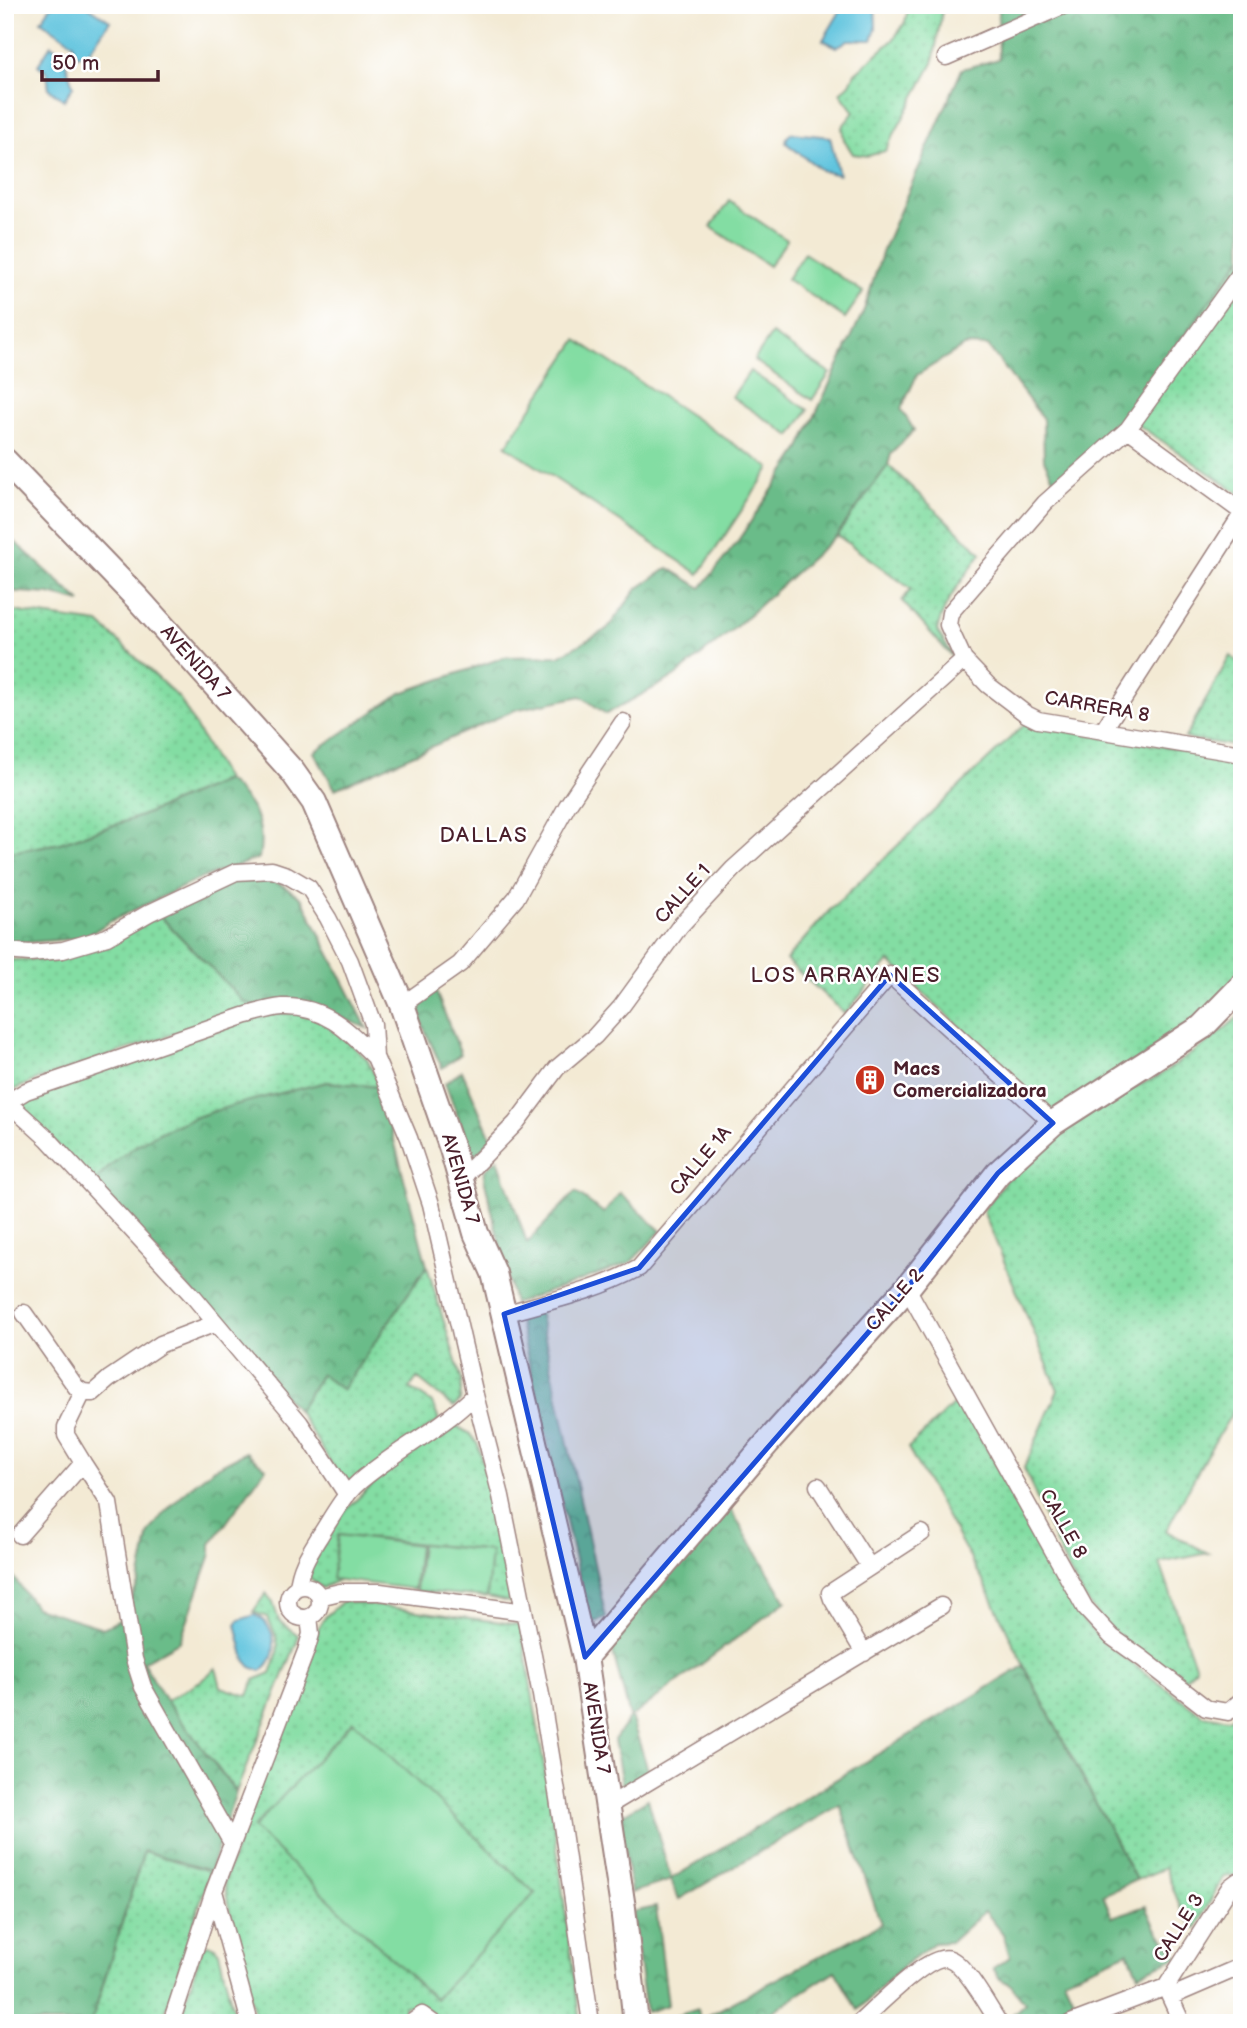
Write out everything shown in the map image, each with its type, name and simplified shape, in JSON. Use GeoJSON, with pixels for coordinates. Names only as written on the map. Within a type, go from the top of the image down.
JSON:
{"type":"FeatureCollection","features":[{"type":"Feature","properties":{"kind":"main road","name":"AVENIDA 7"},"geometry":{"type":"LineString","coordinates":[[5,461],[138,599],[292,771],[314,802],[402,1005],[433,1090],[476,1233],[494,1273],[585,1657],[608,1806],[636,2023]]}},
{"type":"Feature","properties":{"kind":"main road","name":"CALLE 2"},"geometry":{"type":"LineString","coordinates":[[585,1657],[768,1441],[907,1288],[998,1173],[1053,1122],[1202,1027],[1242,986]]}},
{"type":"Feature","properties":{"kind":"street"},"geometry":{"type":"LineString","coordinates":[[946,57],[1065,5]]}},
{"type":"Feature","properties":{"kind":"street","name":"CARRERA 8"},"geometry":{"type":"LineString","coordinates":[[1242,271],[1128,429],[1045,503],[950,613],[947,625],[964,660],[988,685],[1038,720],[1242,754]]}},
{"type":"Feature","properties":{"kind":"street"},"geometry":{"type":"LineString","coordinates":[[1104,729],[1242,513],[1128,429]]}},
{"type":"Feature","properties":{"kind":"street","name":"CALLE 1"},"geometry":{"type":"LineString","coordinates":[[460,1180],[516,1123],[557,1068],[595,1036],[621,1007],[680,926],[733,869],[964,660]]}},
{"type":"Feature","properties":{"kind":"street"},"geometry":{"type":"LineString","coordinates":[[402,1005],[460,964],[516,898],[567,806],[623,722]]}},
{"type":"Feature","properties":{"kind":"street"},"geometry":{"type":"LineString","coordinates":[[5,951],[30,953],[63,950],[107,937],[149,913],[236,872],[272,870],[287,875],[309,888],[328,918],[350,961],[373,1024],[375,1057],[409,1138],[431,1203],[501,1496],[558,1798],[591,2023]]}},
{"type":"Feature","properties":{"kind":"street","name":"CALLE 1A"},"geometry":{"type":"LineString","coordinates":[[503,1314],[573,1295],[619,1279],[639,1268],[890,975],[1053,1122]]}},
{"type":"Feature","properties":{"kind":"street"},"geometry":{"type":"LineString","coordinates":[[347,1495],[300,1423],[216,1323],[100,1194],[48,1139],[7,1101],[26,1091],[244,1016],[281,1007],[309,1009],[326,1014],[375,1057]]}},
{"type":"Feature","properties":{"kind":"street","name":"CALLE 8"},"geometry":{"type":"LineString","coordinates":[[907,1288],[1085,1608],[1112,1637],[1206,1708],[1228,1712],[1242,1700]]}},
{"type":"Feature","properties":{"kind":"street"},"geometry":{"type":"LineString","coordinates":[[24,1313],[76,1387],[83,1392],[93,1393],[109,1379],[162,1344],[216,1323]]}},
{"type":"Feature","properties":{"kind":"street"},"geometry":{"type":"LineString","coordinates":[[83,1392],[66,1427],[66,1435],[109,1503],[134,1659],[143,1687],[232,1843]]}},
{"type":"Feature","properties":{"kind":"street"},"geometry":{"type":"LineString","coordinates":[[298,1587],[304,1561],[347,1495],[359,1483],[455,1415],[475,1395]]}},
{"type":"Feature","properties":{"kind":"street"},"geometry":{"type":"LineString","coordinates":[[20,1535],[83,1463]]}},
{"type":"Feature","properties":{"kind":"street"},"geometry":{"type":"LineString","coordinates":[[818,1486],[869,1566]]}},
{"type":"Feature","properties":{"kind":"street"},"geometry":{"type":"LineString","coordinates":[[864,1653],[830,1592],[922,1532]]}},
{"type":"Feature","properties":{"kind":"street"},"geometry":{"type":"LineString","coordinates":[[298,1587],[308,1587],[317,1592],[319,1597],[317,1612],[309,1618],[295,1616],[289,1608],[290,1594],[298,1587]]}},
{"type":"Feature","properties":{"kind":"street"},"geometry":{"type":"LineString","coordinates":[[319,1597],[340,1592],[380,1592],[524,1612]]}},
{"type":"Feature","properties":{"kind":"street"},"geometry":{"type":"LineString","coordinates":[[608,1806],[941,1606]]}},
{"type":"Feature","properties":{"kind":"street"},"geometry":{"type":"LineString","coordinates":[[171,2023],[214,1891],[306,1651],[311,1634],[309,1618]]}},
{"type":"Feature","properties":{"kind":"street","name":"CALLE 3"},"geometry":{"type":"LineString","coordinates":[[1071,2023],[1168,1992],[1230,1888],[1238,1881],[1242,1882]]}},
{"type":"Feature","properties":{"kind":"street"},"geometry":{"type":"LineString","coordinates":[[214,1891],[250,2023]]}},
{"type":"Feature","properties":{"kind":"street"},"geometry":{"type":"LineString","coordinates":[[859,2023],[912,1976],[939,1958],[950,1959],[961,1968],[999,2023]]}},
{"type":"Feature","properties":{"kind":"street"},"geometry":{"type":"LineString","coordinates":[[1182,2023],[1168,1992],[1242,1966]]}},
{"type":"Feature","properties":{"kind":"street"},"geometry":{"type":"LineString","coordinates":[[411,2023],[422,2015],[433,2023]]}},
{"type":"Feature","properties":{"kind":"highlighted area"},"geometry":{"type":"Polygon","coordinates":[[[890,975],[1053,1123],[998,1173],[907,1288],[585,1657],[504,1314],[639,1268],[890,975]]]}},
{"type":"Feature","properties":{"kind":"green space"},"geometry":{"type":"Polygon","coordinates":[[[909,5],[943,5],[933,63],[885,151],[868,156],[853,154],[844,140],[842,127],[854,112],[840,93],[850,84],[855,73],[893,40],[905,22],[909,5]]]}},
{"type":"Feature","properties":{"kind":"green space"},"geometry":{"type":"Polygon","coordinates":[[[998,5],[1242,5],[1242,257],[1119,424],[1057,486],[1044,460],[1043,419],[988,346],[966,345],[917,375],[901,409],[914,430],[891,454],[888,465],[837,535],[730,632],[674,677],[606,714],[581,696],[515,710],[335,789],[314,752],[401,693],[505,657],[559,656],[607,629],[637,589],[668,568],[701,588],[735,545],[799,450],[864,310],[884,247],[962,69],[999,59],[998,5]]]}},
{"type":"Feature","properties":{"kind":"green space"},"geometry":{"type":"Polygon","coordinates":[[[729,201],[787,240],[769,266],[711,227],[729,201]]]}},
{"type":"Feature","properties":{"kind":"green space"},"geometry":{"type":"Polygon","coordinates":[[[804,253],[863,292],[845,318],[787,279],[804,253]]]}},
{"type":"Feature","properties":{"kind":"green space"},"geometry":{"type":"Polygon","coordinates":[[[1242,257],[1242,495],[1125,416],[1242,257]]]}},
{"type":"Feature","properties":{"kind":"green space"},"geometry":{"type":"Polygon","coordinates":[[[772,334],[830,373],[812,400],[754,360],[772,334]]]}},
{"type":"Feature","properties":{"kind":"green space"},"geometry":{"type":"Polygon","coordinates":[[[577,340],[770,468],[699,574],[506,446],[577,340]]]}},
{"type":"Feature","properties":{"kind":"green space"},"geometry":{"type":"Polygon","coordinates":[[[750,371],[808,410],[791,436],[732,397],[750,371]]]}},
{"type":"Feature","properties":{"kind":"green space"},"geometry":{"type":"Polygon","coordinates":[[[888,465],[981,553],[949,600],[937,631],[958,663],[902,601],[911,589],[837,535],[888,465]]]}},
{"type":"Feature","properties":{"kind":"green space"},"geometry":{"type":"Polygon","coordinates":[[[5,533],[81,602],[49,594],[5,591],[5,533]]]}},
{"type":"Feature","properties":{"kind":"green space"},"geometry":{"type":"Polygon","coordinates":[[[5,610],[99,623],[180,699],[226,780],[141,816],[60,843],[5,853],[5,610]]]}},
{"type":"Feature","properties":{"kind":"green space"},"geometry":{"type":"Polygon","coordinates":[[[1230,656],[1242,664],[1242,747],[1185,738],[1230,656]]]}},
{"type":"Feature","properties":{"kind":"green space"},"geometry":{"type":"Polygon","coordinates":[[[1025,724],[1242,759],[1242,973],[1224,994],[1179,1033],[1053,1113],[889,961],[845,1014],[786,960],[829,911],[1025,724]]]}},
{"type":"Feature","properties":{"kind":"green space"},"geometry":{"type":"Polygon","coordinates":[[[226,780],[243,796],[255,814],[261,845],[259,858],[199,879],[109,922],[84,938],[20,943],[5,940],[5,853],[60,843],[141,816],[226,780]]]}},
{"type":"Feature","properties":{"kind":"green space"},"geometry":{"type":"Polygon","coordinates":[[[236,878],[271,881],[286,887],[302,899],[367,1028],[325,1011],[256,1006],[244,1002],[159,915],[236,878]]]}},
{"type":"Feature","properties":{"kind":"green space"},"geometry":{"type":"Polygon","coordinates":[[[159,915],[244,1002],[256,1006],[6,1093],[5,960],[52,959],[113,940],[159,915]]]}},
{"type":"Feature","properties":{"kind":"green space"},"geometry":{"type":"Polygon","coordinates":[[[434,987],[461,1054],[442,1068],[410,997],[434,987]]]}},
{"type":"Feature","properties":{"kind":"green space"},"geometry":{"type":"Polygon","coordinates":[[[280,1013],[306,1014],[324,1020],[367,1059],[380,1087],[327,1082],[216,1111],[94,1182],[16,1103],[29,1094],[244,1020],[280,1013]]]}},
{"type":"Feature","properties":{"kind":"green space"},"geometry":{"type":"Polygon","coordinates":[[[1242,1014],[1242,1409],[1237,1405],[1166,1531],[1208,1553],[1160,1563],[1196,1668],[1182,1682],[1130,1645],[1098,1616],[1061,1555],[1041,1510],[1024,1468],[1058,1390],[983,1211],[1008,1177],[1088,1108],[1157,1077],[1210,1041],[1242,1014]]]}},
{"type":"Feature","properties":{"kind":"green space"},"geometry":{"type":"Polygon","coordinates":[[[462,1071],[492,1140],[473,1156],[445,1083],[462,1071]]]}},
{"type":"Feature","properties":{"kind":"green space"},"geometry":{"type":"Polygon","coordinates":[[[327,1082],[380,1087],[427,1266],[342,1390],[321,1374],[298,1411],[94,1182],[122,1156],[170,1128],[222,1108],[327,1082]]]}},
{"type":"Feature","properties":{"kind":"green space"},"geometry":{"type":"Polygon","coordinates":[[[498,1159],[527,1243],[575,1192],[604,1213],[620,1193],[661,1231],[630,1263],[514,1304],[484,1178],[485,1170],[498,1159]]]}},
{"type":"Feature","properties":{"kind":"green space"},"geometry":{"type":"Polygon","coordinates":[[[427,1266],[462,1381],[460,1401],[454,1407],[417,1378],[410,1388],[432,1403],[439,1420],[347,1488],[298,1411],[321,1374],[342,1389],[427,1266]]]}},
{"type":"Feature","properties":{"kind":"green space"},"geometry":{"type":"Polygon","coordinates":[[[539,1311],[606,1618],[590,1624],[518,1316],[539,1311]]]}},
{"type":"Feature","properties":{"kind":"green space"},"geometry":{"type":"Polygon","coordinates":[[[959,1399],[1084,1622],[1104,1643],[1203,1715],[1228,1719],[1242,1712],[1242,1874],[1223,1877],[1196,1928],[1184,1916],[1165,1868],[1136,1880],[1024,1666],[987,1588],[908,1448],[959,1399]]]}},
{"type":"Feature","properties":{"kind":"green space"},"geometry":{"type":"Polygon","coordinates":[[[456,1426],[469,1433],[478,1445],[519,1604],[487,1597],[491,1551],[338,1535],[333,1579],[339,1580],[322,1588],[307,1575],[320,1544],[346,1510],[403,1459],[423,1444],[456,1426]]]}},
{"type":"Feature","properties":{"kind":"green space"},"geometry":{"type":"Polygon","coordinates":[[[246,1452],[266,1468],[211,1544],[211,1554],[180,1641],[143,1662],[166,1701],[236,1792],[210,1871],[144,1851],[91,2023],[5,2023],[5,1565],[35,1607],[103,1628],[122,1619],[139,1582],[149,1533],[163,1514],[213,1469],[246,1452]]]}},
{"type":"Feature","properties":{"kind":"green space"},"geometry":{"type":"Polygon","coordinates":[[[727,1504],[786,1601],[631,1717],[650,1776],[623,1790],[614,1740],[630,1717],[610,1641],[727,1504]]]}},
{"type":"Feature","properties":{"kind":"green space"},"geometry":{"type":"Polygon","coordinates":[[[338,1535],[419,1545],[414,1589],[332,1579],[338,1535]]]}},
{"type":"Feature","properties":{"kind":"green space"},"geometry":{"type":"Polygon","coordinates":[[[421,1544],[491,1551],[487,1597],[416,1591],[421,1544]]]}},
{"type":"Feature","properties":{"kind":"green space"},"geometry":{"type":"Polygon","coordinates":[[[266,1593],[273,1603],[279,1621],[298,1635],[297,1642],[236,1792],[166,1701],[202,1680],[216,1668],[221,1687],[248,1696],[254,1680],[271,1673],[278,1650],[277,1638],[267,1617],[253,1612],[266,1593]]]}},
{"type":"Feature","properties":{"kind":"green space"},"geometry":{"type":"Polygon","coordinates":[[[343,1601],[521,1625],[555,1833],[580,2023],[438,2023],[438,2017],[430,2011],[404,2006],[405,2023],[257,2023],[235,1941],[224,1881],[318,1629],[326,1616],[343,1601]]]}},
{"type":"Feature","properties":{"kind":"green space"},"geometry":{"type":"Polygon","coordinates":[[[1024,1666],[1136,1880],[1103,1895],[1112,1917],[1146,1906],[1156,1928],[1178,1957],[1138,1974],[1128,1952],[1064,1979],[1074,2001],[1030,2023],[1020,2023],[1013,2014],[1025,2003],[1010,1984],[1000,1979],[993,1968],[1010,1957],[1003,1934],[985,1911],[951,1942],[934,1943],[903,1966],[858,2010],[835,1971],[770,2013],[776,2023],[655,2023],[698,2009],[700,2020],[881,1924],[840,1805],[679,1899],[671,1880],[631,1893],[620,1816],[648,1799],[671,1879],[1024,1666]]]}},
{"type":"Feature","properties":{"kind":"green space"},"geometry":{"type":"Polygon","coordinates":[[[353,1721],[535,1893],[435,1999],[253,1828],[353,1721]]]}},
{"type":"Feature","properties":{"kind":"green space"},"geometry":{"type":"Polygon","coordinates":[[[144,1851],[210,1871],[162,2023],[91,2023],[144,1851]]]}},
{"type":"Feature","properties":{"kind":"green space"},"geometry":{"type":"Polygon","coordinates":[[[656,1907],[668,2005],[646,2012],[632,1912],[656,1907]]]}},
{"type":"Feature","properties":{"kind":"green space"},"geometry":{"type":"Polygon","coordinates":[[[207,1945],[214,1946],[219,1952],[236,2023],[178,2023],[202,1949],[207,1945]]]}},
{"type":"Feature","properties":{"kind":"water"},"geometry":{"type":"Polygon","coordinates":[[[52,5],[86,5],[110,21],[88,53],[76,56],[73,43],[41,21],[52,5]]]}},
{"type":"Feature","properties":{"kind":"water"},"geometry":{"type":"Polygon","coordinates":[[[844,5],[875,5],[876,29],[872,40],[848,40],[837,47],[823,40],[844,5]]]}},
{"type":"Feature","properties":{"kind":"water"},"geometry":{"type":"Polygon","coordinates":[[[51,45],[63,54],[73,86],[64,100],[49,89],[47,72],[38,65],[51,45]]]}},
{"type":"Feature","properties":{"kind":"water"},"geometry":{"type":"Polygon","coordinates":[[[792,133],[830,137],[839,175],[823,171],[786,143],[787,137],[792,133]]]}},
{"type":"Feature","properties":{"kind":"water"},"geometry":{"type":"Polygon","coordinates":[[[255,1615],[268,1626],[274,1642],[272,1658],[261,1671],[251,1667],[245,1660],[236,1624],[239,1620],[255,1615]]]}},
{"type":"Feature","properties":{"kind":"place","name":"Macs Comercializadora"},"geometry":{"type":"Point","coordinates":[870,1080]}},
{"type":"Feature","properties":{"kind":"district","name":"DALLAS"},"geometry":{"type":"Point","coordinates":[484,835]}},
{"type":"Feature","properties":{"kind":"district","name":"LOS ARRAYANES"},"geometry":{"type":"Point","coordinates":[846,975]}}]}
